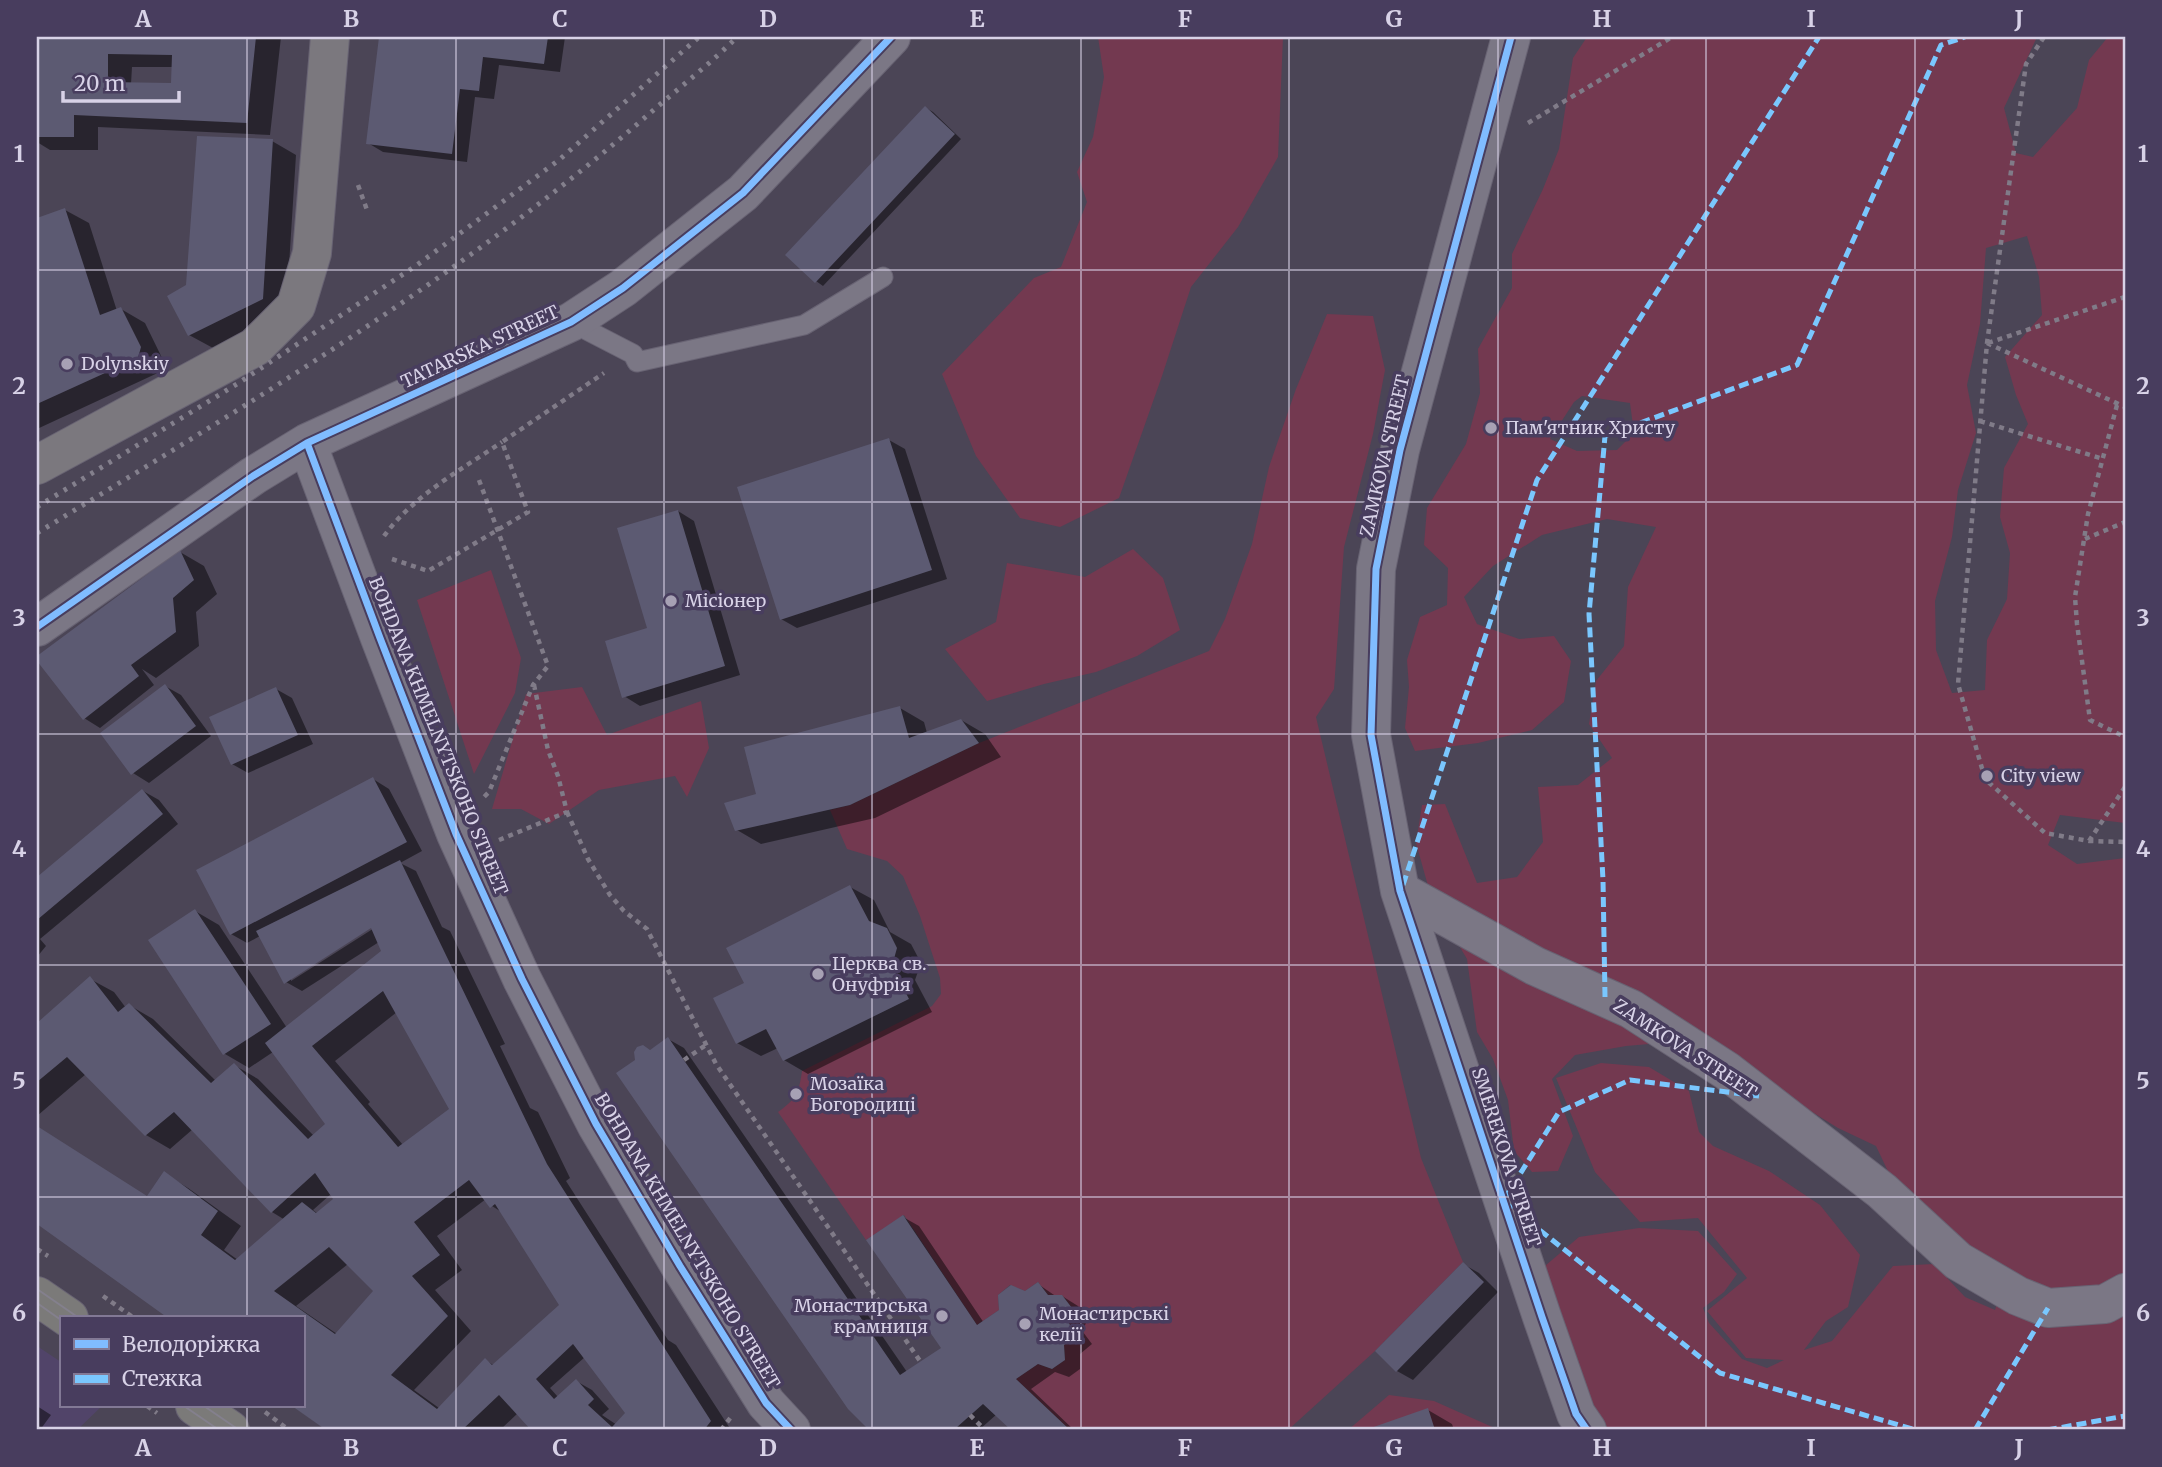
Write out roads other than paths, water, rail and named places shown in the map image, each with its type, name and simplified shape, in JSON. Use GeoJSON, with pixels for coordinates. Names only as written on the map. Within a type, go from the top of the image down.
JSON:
{"type":"FeatureCollection","features":[{"type":"Feature","properties":{"kind":"main road"},"geometry":{"type":"LineString","coordinates":[[37,466],[255,347],[296,306],[312,253],[330,37]]}},
{"type":"Feature","properties":{"kind":"main road"},"geometry":{"type":"LineString","coordinates":[[37,1296],[66,1316]]}},
{"type":"Feature","properties":{"kind":"main road"},"geometry":{"type":"LineString","coordinates":[[198,1408],[230,1430]]}},
{"type":"Feature","properties":{"kind":"street","name":"TATARSKA STREET"},"geometry":{"type":"LineString","coordinates":[[37,627],[253,476],[307,443],[571,322],[623,288],[743,193],[891,37]]}},
{"type":"Feature","properties":{"kind":"street","name":"ZAMKOVA STREET"},"geometry":{"type":"LineString","coordinates":[[1511,37],[1400,450],[1376,569],[1371,735],[1401,891],[1535,966],[1631,1009],[1727,1071],[1882,1191],[1958,1261],[2018,1296],[2048,1308],[2105,1304],[2125,1293]]}},
{"type":"Feature","properties":{"kind":"street","name":"BOHDANA KHMELNYTSKOHO STREET"},"geometry":{"type":"LineString","coordinates":[[307,443],[456,834],[522,979],[596,1124],[680,1266],[759,1419]]}},
{"type":"Feature","properties":{"kind":"street","name":"SMEREKOVA STREET"},"geometry":{"type":"LineString","coordinates":[[1401,891],[1542,1317],[1576,1413],[1587,1430]]}},
{"type":"Feature","properties":{"kind":"lane"},"geometry":{"type":"LineString","coordinates":[[571,322],[633,354],[637,362],[804,325],[883,277]]}},
{"type":"Feature","properties":{"kind":"tram line"},"geometry":{"type":"LineString","coordinates":[[37,1289],[76,1316]]}},
{"type":"Feature","properties":{"kind":"tram line"},"geometry":{"type":"LineString","coordinates":[[37,1303],[60,1319]]}},
{"type":"Feature","properties":{"kind":"tram line"},"geometry":{"type":"LineString","coordinates":[[187,1408],[219,1430]]}},
{"type":"Feature","properties":{"kind":"tram line"},"geometry":{"type":"LineString","coordinates":[[207,1408],[239,1430]]}},
{"type":"Feature","properties":{"kind":"railway"},"geometry":{"type":"LineString","coordinates":[[37,507],[237,384],[417,265],[559,160],[699,37]]}},
{"type":"Feature","properties":{"kind":"railway"},"geometry":{"type":"LineString","coordinates":[[37,533],[277,385],[434,280],[585,168],[737,37]]}},
{"type":"Feature","properties":{"kind":"place","name":"Dolynskiy"},"geometry":{"type":"Point","coordinates":[67,364]}},
{"type":"Feature","properties":{"kind":"place","name":"Пам'ятник Христу"},"geometry":{"type":"Point","coordinates":[1491,428]}},
{"type":"Feature","properties":{"kind":"place","name":"Місіонер"},"geometry":{"type":"Point","coordinates":[671,601]}},
{"type":"Feature","properties":{"kind":"place","name":"City view"},"geometry":{"type":"Point","coordinates":[1987,776]}},
{"type":"Feature","properties":{"kind":"place","name":"Церква св. Онуфрія"},"geometry":{"type":"Point","coordinates":[818,974]}},
{"type":"Feature","properties":{"kind":"place","name":"Мозаїка Богородиці"},"geometry":{"type":"Point","coordinates":[796,1094]}},
{"type":"Feature","properties":{"kind":"place","name":"Монастирська крамниця"},"geometry":{"type":"Point","coordinates":[942,1316]}},
{"type":"Feature","properties":{"kind":"place","name":"Монастирські келії"},"geometry":{"type":"Point","coordinates":[1025,1324]}}]}
